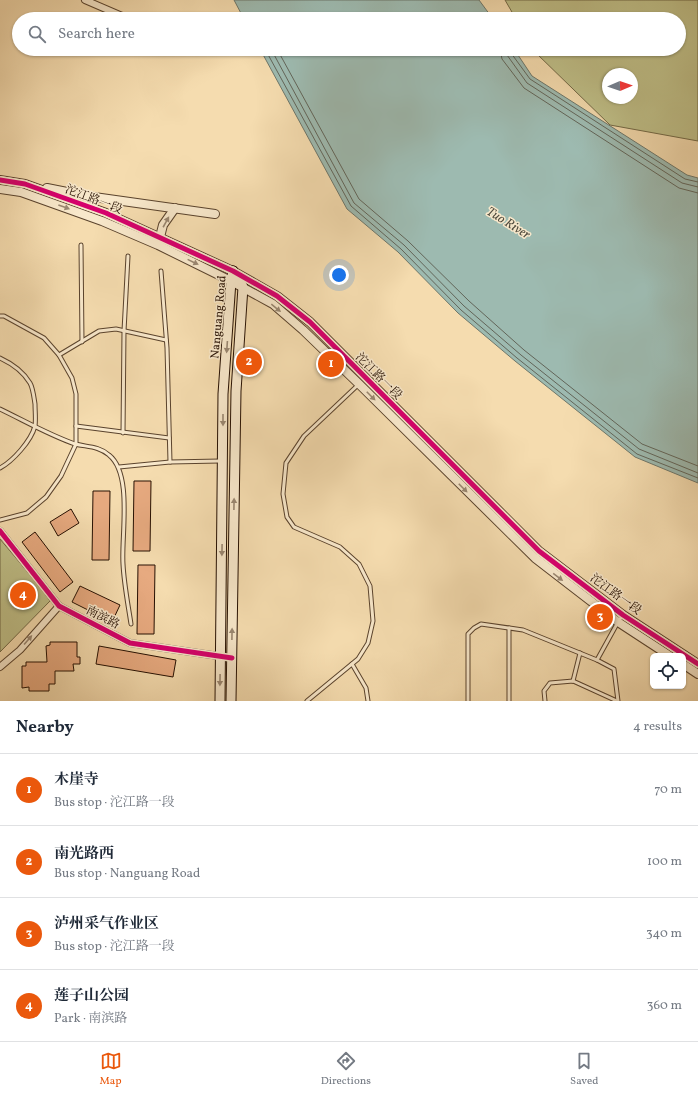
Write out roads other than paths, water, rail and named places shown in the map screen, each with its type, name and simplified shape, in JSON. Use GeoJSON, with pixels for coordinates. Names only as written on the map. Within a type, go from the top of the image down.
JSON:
{"type":"FeatureCollection","features":[{"type":"Feature","properties":{"kind":"main road","name":"Nanguang Road"},"geometry":{"type":"LineString","coordinates":[[220,701],[223,394],[231,280],[233,271]]}},
{"type":"Feature","properties":{"kind":"main road","name":"Nanguang Road"},"geometry":{"type":"LineString","coordinates":[[231,701],[236,391],[243,287],[233,271]]}},
{"type":"Feature","properties":{"kind":"street"},"geometry":{"type":"LineString","coordinates":[[85,0],[113,12]]}},
{"type":"Feature","properties":{"kind":"street","name":"沱江路一段"},"geometry":{"type":"LineString","coordinates":[[0,180],[25,184],[106,213],[233,271],[277,296],[310,322],[539,551],[623,615],[698,664]]}},
{"type":"Feature","properties":{"kind":"street"},"geometry":{"type":"LineString","coordinates":[[25,184],[87,196],[215,214]]}},
{"type":"Feature","properties":{"kind":"street","name":"沱江路一段"},"geometry":{"type":"LineString","coordinates":[[0,189],[21,192],[109,224],[158,245],[231,280],[273,304],[303,330],[359,384],[534,558],[618,622],[665,653]]}},
{"type":"Feature","properties":{"kind":"street"},"geometry":{"type":"LineString","coordinates":[[21,192],[58,196]]}},
{"type":"Feature","properties":{"kind":"street"},"geometry":{"type":"LineString","coordinates":[[160,238],[163,225],[175,208]]}},
{"type":"Feature","properties":{"kind":"street","name":"南滨路"},"geometry":{"type":"LineString","coordinates":[[0,531],[59,606],[130,643],[232,658]]}},
{"type":"Feature","properties":{"kind":"street"},"geometry":{"type":"LineString","coordinates":[[0,667],[20,650],[59,606]]}},
{"type":"Feature","properties":{"kind":"street"},"geometry":{"type":"LineString","coordinates":[[686,666],[698,674]]}},
{"type":"Feature","properties":{"kind":"lane"},"geometry":{"type":"LineString","coordinates":[[81,245],[82,342]]}},
{"type":"Feature","properties":{"kind":"lane"},"geometry":{"type":"LineString","coordinates":[[123,433],[124,331],[128,256]]}},
{"type":"Feature","properties":{"kind":"lane"},"geometry":{"type":"LineString","coordinates":[[161,271],[166,340],[170,462]]}},
{"type":"Feature","properties":{"kind":"lane"},"geometry":{"type":"LineString","coordinates":[[0,316],[4,316],[44,338],[59,355],[72,378],[76,394],[76,444],[61,476],[46,497],[27,513],[0,520]]}},
{"type":"Feature","properties":{"kind":"lane"},"geometry":{"type":"LineString","coordinates":[[59,355],[98,331],[116,329],[166,340]]}},
{"type":"Feature","properties":{"kind":"lane"},"geometry":{"type":"LineString","coordinates":[[0,358],[13,364],[31,384],[34,400],[35,426],[22,449],[5,466],[0,468]]}},
{"type":"Feature","properties":{"kind":"lane"},"geometry":{"type":"LineString","coordinates":[[307,701],[358,659],[368,643],[373,621],[370,586],[360,564],[340,547],[294,527],[287,517],[283,494],[286,463],[304,436],[359,384],[368,379]]}},
{"type":"Feature","properties":{"kind":"lane"},"geometry":{"type":"LineString","coordinates":[[0,409],[76,444],[94,447],[110,455],[118,467],[124,489],[123,563],[130,624]]}},
{"type":"Feature","properties":{"kind":"lane"},"geometry":{"type":"LineString","coordinates":[[76,426],[169,438]]}},
{"type":"Feature","properties":{"kind":"lane"},"geometry":{"type":"LineString","coordinates":[[118,467],[170,462],[223,461]]}},
{"type":"Feature","properties":{"kind":"lane"},"geometry":{"type":"LineString","coordinates":[[597,660],[623,615]]}},
{"type":"Feature","properties":{"kind":"lane"},"geometry":{"type":"LineString","coordinates":[[468,701],[468,634],[474,628],[482,624],[523,630],[597,660],[614,669],[618,701]]}},
{"type":"Feature","properties":{"kind":"lane"},"geometry":{"type":"LineString","coordinates":[[509,628],[509,701]]}},
{"type":"Feature","properties":{"kind":"lane"},"geometry":{"type":"LineString","coordinates":[[574,681],[580,653]]}},
{"type":"Feature","properties":{"kind":"lane"},"geometry":{"type":"LineString","coordinates":[[352,664],[366,688],[368,701]]}},
{"type":"Feature","properties":{"kind":"lane"},"geometry":{"type":"LineString","coordinates":[[545,701],[544,691],[550,683],[574,681],[618,701]]}},
{"type":"Feature","properties":{"kind":"water"},"geometry":{"type":"Polygon","coordinates":[[[234,0],[479,0],[488,12],[240,12],[234,0]]]}},
{"type":"Feature","properties":{"kind":"water","name":"Tuo River"},"geometry":{"type":"Polygon","coordinates":[[[264,56],[519,56],[532,76],[687,175],[698,178],[698,483],[635,457],[515,361],[458,313],[398,252],[347,209],[264,56]]]}},
{"type":"Feature","properties":{"kind":"place","name":"南光路西"},"geometry":{"type":"Point","coordinates":[249,362]}},
{"type":"Feature","properties":{"kind":"place","name":"木崖寺"},"geometry":{"type":"Point","coordinates":[331,364]}},
{"type":"Feature","properties":{"kind":"place","name":"莲子山公园"},"geometry":{"type":"Point","coordinates":[23,595]}},
{"type":"Feature","properties":{"kind":"place","name":"泸州采气作业区"},"geometry":{"type":"Point","coordinates":[600,617]}}]}
